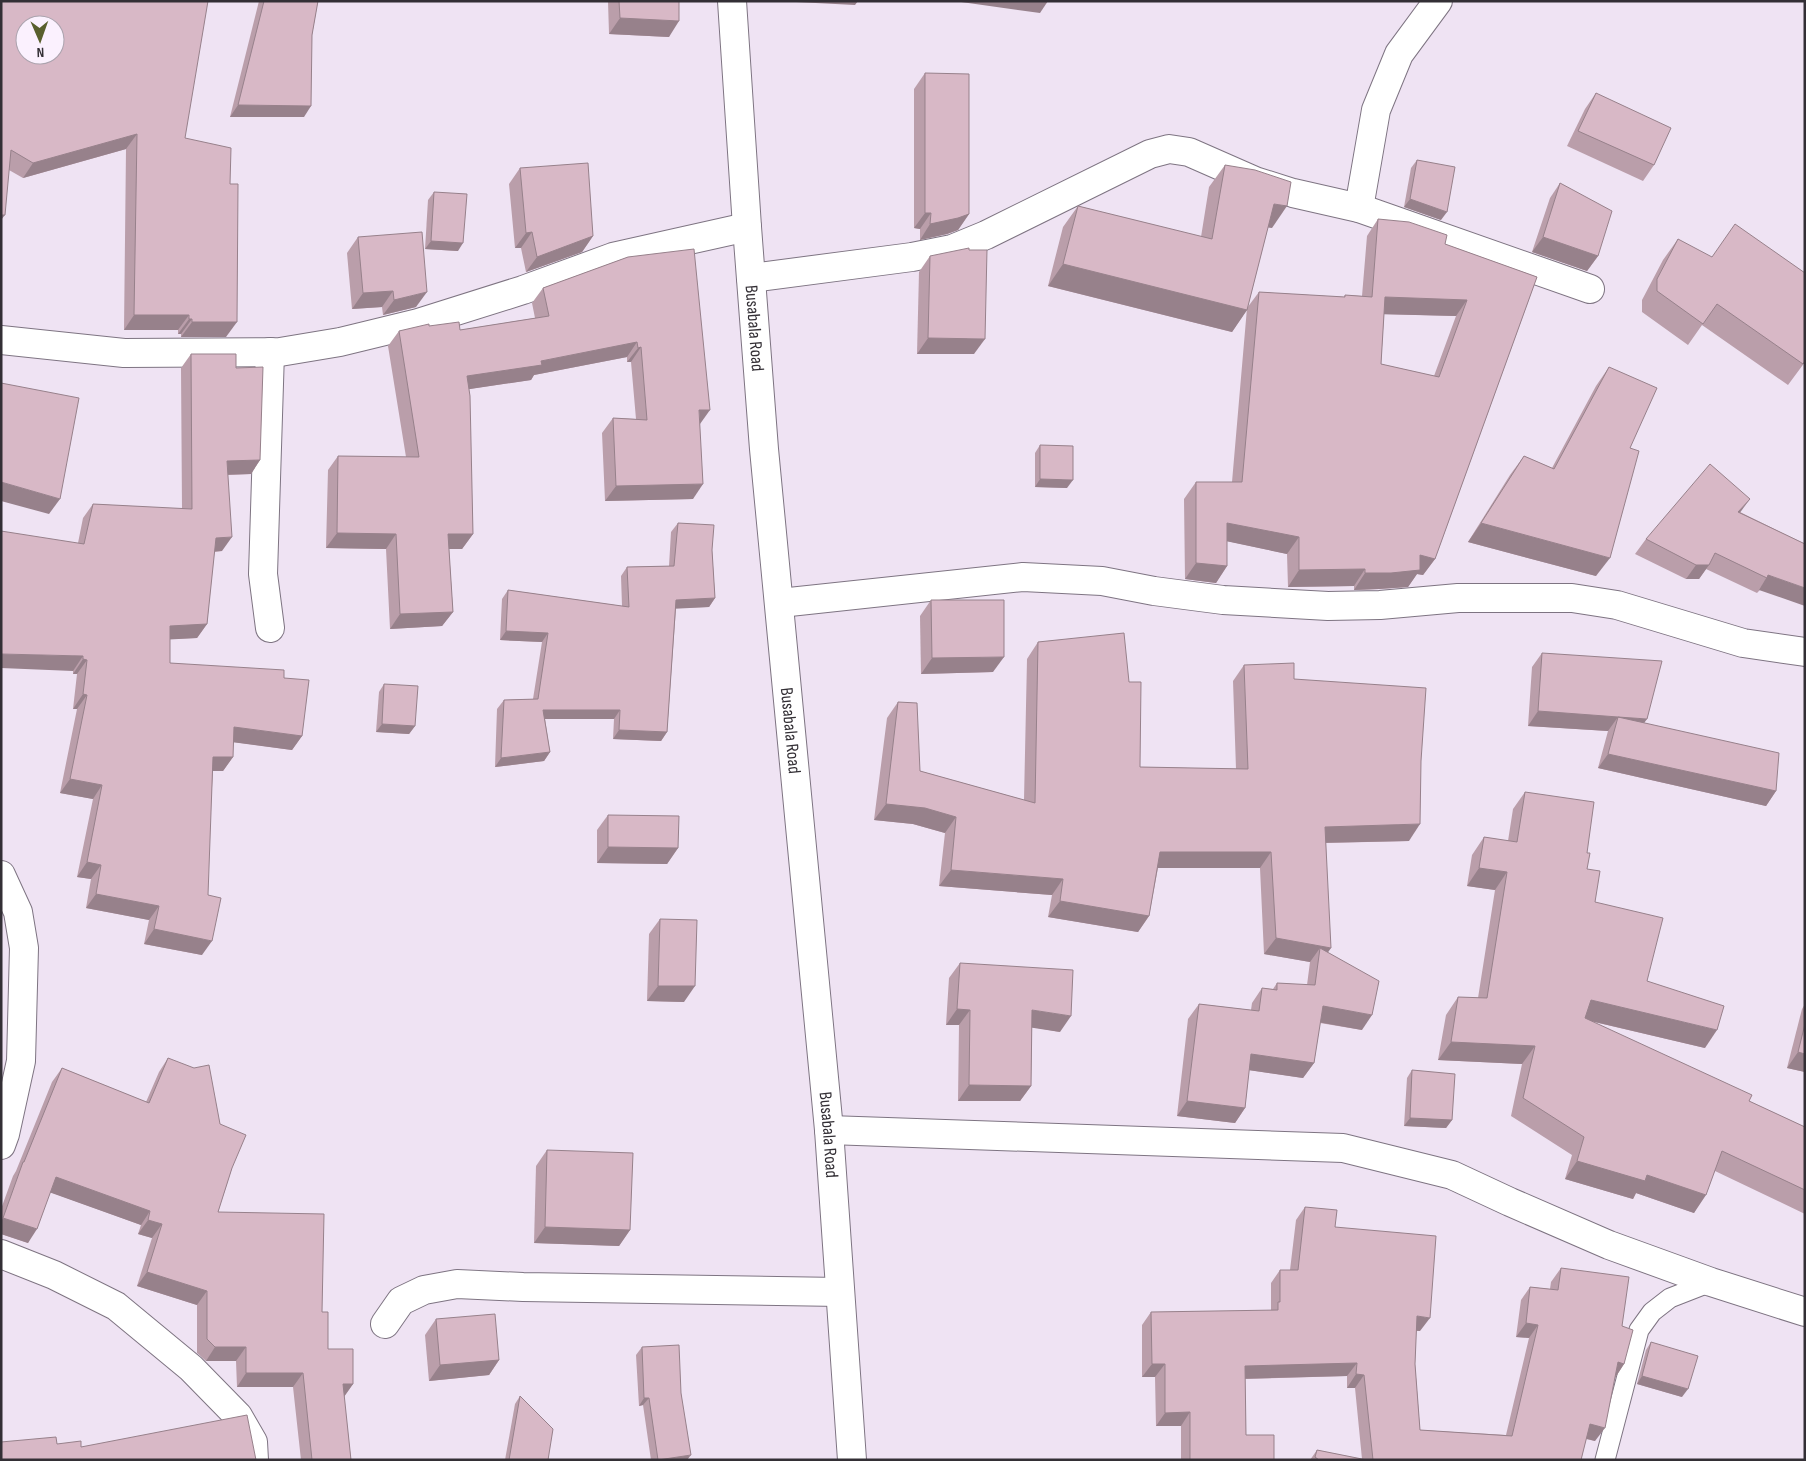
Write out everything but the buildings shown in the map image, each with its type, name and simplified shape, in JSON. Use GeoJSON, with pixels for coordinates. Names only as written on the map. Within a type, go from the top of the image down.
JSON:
{"type":"FeatureCollection","features":[{"type":"Feature","properties":{"kind":"street","name":"Busabala Road"},"geometry":{"type":"LineString","coordinates":[[732,1],[764,449],[829,1130],[852,1460]]}},
{"type":"Feature","properties":{"kind":"street"},"geometry":{"type":"LineString","coordinates":[[1359,208],[1376,110],[1399,54],[1438,1]]}},
{"type":"Feature","properties":{"kind":"street"},"geometry":{"type":"LineString","coordinates":[[751,278],[952,250],[1150,154],[1169,148],[1189,152],[1255,181],[1293,193],[1359,208],[1590,289]]}},
{"type":"Feature","properties":{"kind":"street"},"geometry":{"type":"LineString","coordinates":[[1,340],[124,352],[280,352],[340,342],[418,323],[523,290],[613,257],[747,227]]}},
{"type":"Feature","properties":{"kind":"street"},"geometry":{"type":"LineString","coordinates":[[270,352],[263,574],[270,628]]}},
{"type":"Feature","properties":{"kind":"street"},"geometry":{"type":"LineString","coordinates":[[780,603],[1023,577],[1102,581],[1154,591],[1223,600],[1328,606],[1380,605],[1458,598],[1572,598],[1617,605],[1743,644],[1805,652]]}},
{"type":"Feature","properties":{"kind":"street"},"geometry":{"type":"LineString","coordinates":[[1,875],[18,912],[24,948],[21,1061],[6,1111],[1,1145]]}},
{"type":"Feature","properties":{"kind":"street"},"geometry":{"type":"LineString","coordinates":[[829,1130],[1343,1148],[1452,1175],[1609,1245],[1711,1282],[1805,1312]]}},
{"type":"Feature","properties":{"kind":"street"},"geometry":{"type":"LineString","coordinates":[[1,1254],[54,1275],[116,1306],[191,1368],[238,1416],[253,1442],[254,1460]]}},
{"type":"Feature","properties":{"kind":"street"},"geometry":{"type":"LineString","coordinates":[[385,1324],[401,1301],[424,1290],[457,1284],[523,1287],[840,1292]]}},
{"type":"Feature","properties":{"kind":"lane"},"geometry":{"type":"LineString","coordinates":[[1605,1460],[1638,1330],[1652,1312],[1670,1298],[1711,1282]]}}]}
